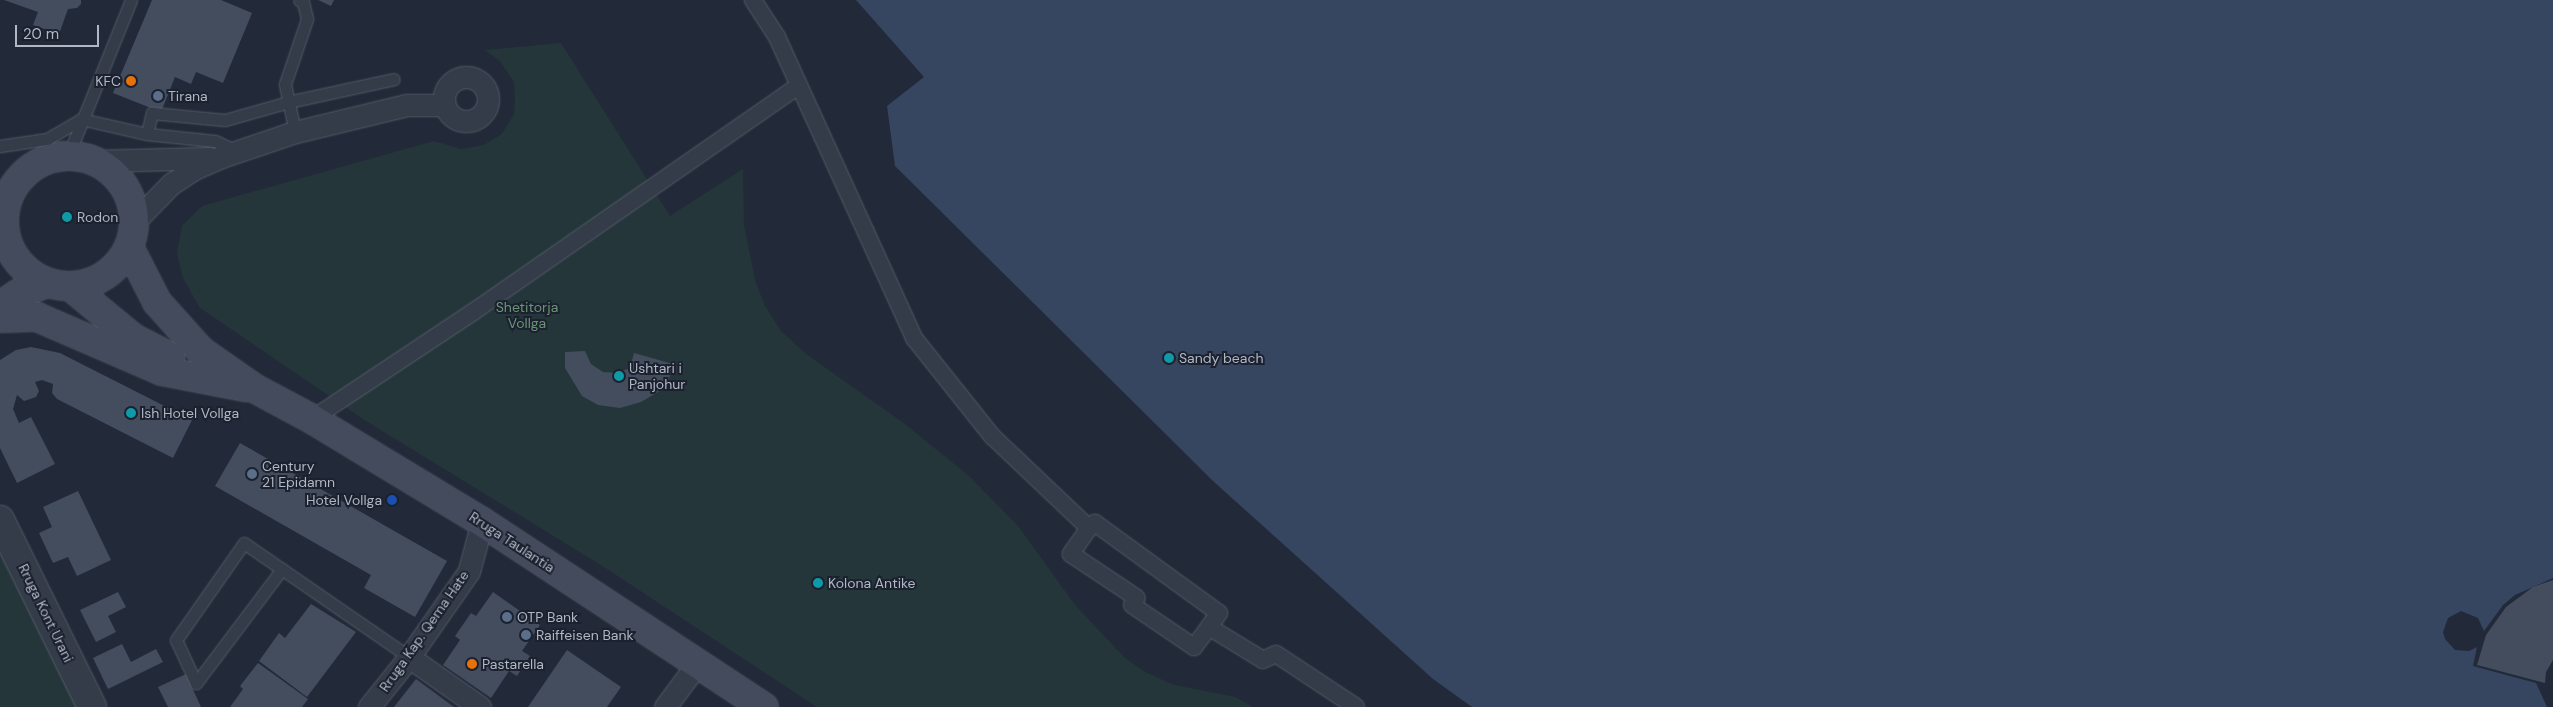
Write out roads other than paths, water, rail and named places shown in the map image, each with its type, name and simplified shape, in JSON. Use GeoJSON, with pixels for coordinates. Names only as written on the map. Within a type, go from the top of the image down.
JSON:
{"type":"FeatureCollection","features":[{"type":"Feature","properties":{"kind":"main road"},"geometry":{"type":"LineString","coordinates":[[0,170],[28,169],[47,160],[68,156],[95,161],[120,180],[133,207],[132,235],[119,263],[105,276],[88,284],[58,285],[18,294],[0,306]]}},
{"type":"Feature","properties":{"kind":"main road"},"geometry":{"type":"LineString","coordinates":[[28,169],[15,184],[6,200],[3,236],[20,266],[58,285]]}},
{"type":"Feature","properties":{"kind":"main road","name":"Rruga Taulantia"},"geometry":{"type":"LineString","coordinates":[[132,235],[148,289],[174,323],[201,351],[254,388],[312,419],[482,522],[764,707]]}},
{"type":"Feature","properties":{"kind":"main road","name":"Rruga Taulantia"},"geometry":{"type":"LineString","coordinates":[[58,285],[133,338],[192,366],[254,388]]}},
{"type":"Feature","properties":{"kind":"main road"},"geometry":{"type":"LineString","coordinates":[[0,318],[37,317],[162,370],[254,388]]}},
{"type":"Feature","properties":{"kind":"street"},"geometry":{"type":"LineString","coordinates":[[753,0],[777,37],[914,338],[992,436],[1090,528]]}},
{"type":"Feature","properties":{"kind":"street"},"geometry":{"type":"LineString","coordinates":[[312,419],[464,318],[798,86]]}},
{"type":"Feature","properties":{"kind":"street"},"geometry":{"type":"LineString","coordinates":[[132,235],[171,184],[194,169],[295,132],[406,105],[444,105]]}},
{"type":"Feature","properties":{"kind":"street"},"geometry":{"type":"LineString","coordinates":[[95,161],[229,155]]}},
{"type":"Feature","properties":{"kind":"street","name":"Rruga Kont Urani"},"geometry":{"type":"LineString","coordinates":[[0,520],[92,707]]}},
{"type":"Feature","properties":{"kind":"street","name":"Rruga Kap. Qema Hate"},"geometry":{"type":"LineString","coordinates":[[369,707],[409,657],[469,571],[482,522]]}},
{"type":"Feature","properties":{"kind":"street"},"geometry":{"type":"LineString","coordinates":[[1095,523],[1219,614],[1194,647],[1072,554],[1090,528],[1095,523]]}},
{"type":"Feature","properties":{"kind":"street"},"geometry":{"type":"LineString","coordinates":[[1209,627],[1263,660],[1276,654],[1356,707]]}},
{"type":"Feature","properties":{"kind":"street"},"geometry":{"type":"LineString","coordinates":[[409,657],[480,707]]}},
{"type":"Feature","properties":{"kind":"street"},"geometry":{"type":"LineString","coordinates":[[665,707],[697,664]]}},
{"type":"Feature","properties":{"kind":"lane"},"geometry":{"type":"LineString","coordinates":[[68,156],[81,119],[131,0]]}},
{"type":"Feature","properties":{"kind":"lane"},"geometry":{"type":"LineString","coordinates":[[295,132],[285,84],[307,19],[303,2],[299,0]]}},
{"type":"Feature","properties":{"kind":"lane"},"geometry":{"type":"LineString","coordinates":[[147,134],[152,113],[225,120],[288,102],[394,79]]}},
{"type":"Feature","properties":{"kind":"lane"},"geometry":{"type":"LineString","coordinates":[[0,146],[47,139],[81,119],[147,134],[215,141],[229,155]]}},
{"type":"Feature","properties":{"kind":"lane"},"geometry":{"type":"LineString","coordinates":[[282,569],[196,683],[176,640],[244,543],[282,569],[409,657]]}},
{"type":"Feature","properties":{"kind":"water"},"geometry":{"type":"Polygon","coordinates":[[[856,0],[2553,0],[2553,707],[1472,707],[1433,679],[1213,481],[895,166],[887,106],[924,77],[856,0]]]}},
{"type":"Feature","properties":{"kind":"place","name":"KFC"},"geometry":{"type":"Point","coordinates":[131,81]}},
{"type":"Feature","properties":{"kind":"place","name":"Tirana"},"geometry":{"type":"Point","coordinates":[158,96]}},
{"type":"Feature","properties":{"kind":"place","name":"Rodon"},"geometry":{"type":"Point","coordinates":[67,217]}},
{"type":"Feature","properties":{"kind":"place","name":"Sandy beach"},"geometry":{"type":"Point","coordinates":[1169,358]}},
{"type":"Feature","properties":{"kind":"place","name":"Ushtari i Panjohur"},"geometry":{"type":"Point","coordinates":[619,376]}},
{"type":"Feature","properties":{"kind":"place","name":"Ish Hotel Vollga"},"geometry":{"type":"Point","coordinates":[131,413]}},
{"type":"Feature","properties":{"kind":"place","name":"Century 21 Epidamn"},"geometry":{"type":"Point","coordinates":[252,474]}},
{"type":"Feature","properties":{"kind":"place","name":"Hotel Vollga"},"geometry":{"type":"Point","coordinates":[392,500]}},
{"type":"Feature","properties":{"kind":"place","name":"Kolona Antike"},"geometry":{"type":"Point","coordinates":[818,583]}},
{"type":"Feature","properties":{"kind":"place","name":"OTP Bank"},"geometry":{"type":"Point","coordinates":[507,617]}},
{"type":"Feature","properties":{"kind":"place","name":"Raiffeisen Bank"},"geometry":{"type":"Point","coordinates":[526,635]}},
{"type":"Feature","properties":{"kind":"place","name":"Pastarella"},"geometry":{"type":"Point","coordinates":[472,664]}},
{"type":"Feature","properties":{"kind":"park label","name":"Shetitorja Vollga"},"geometry":{"type":"Point","coordinates":[527,316]}}]}
